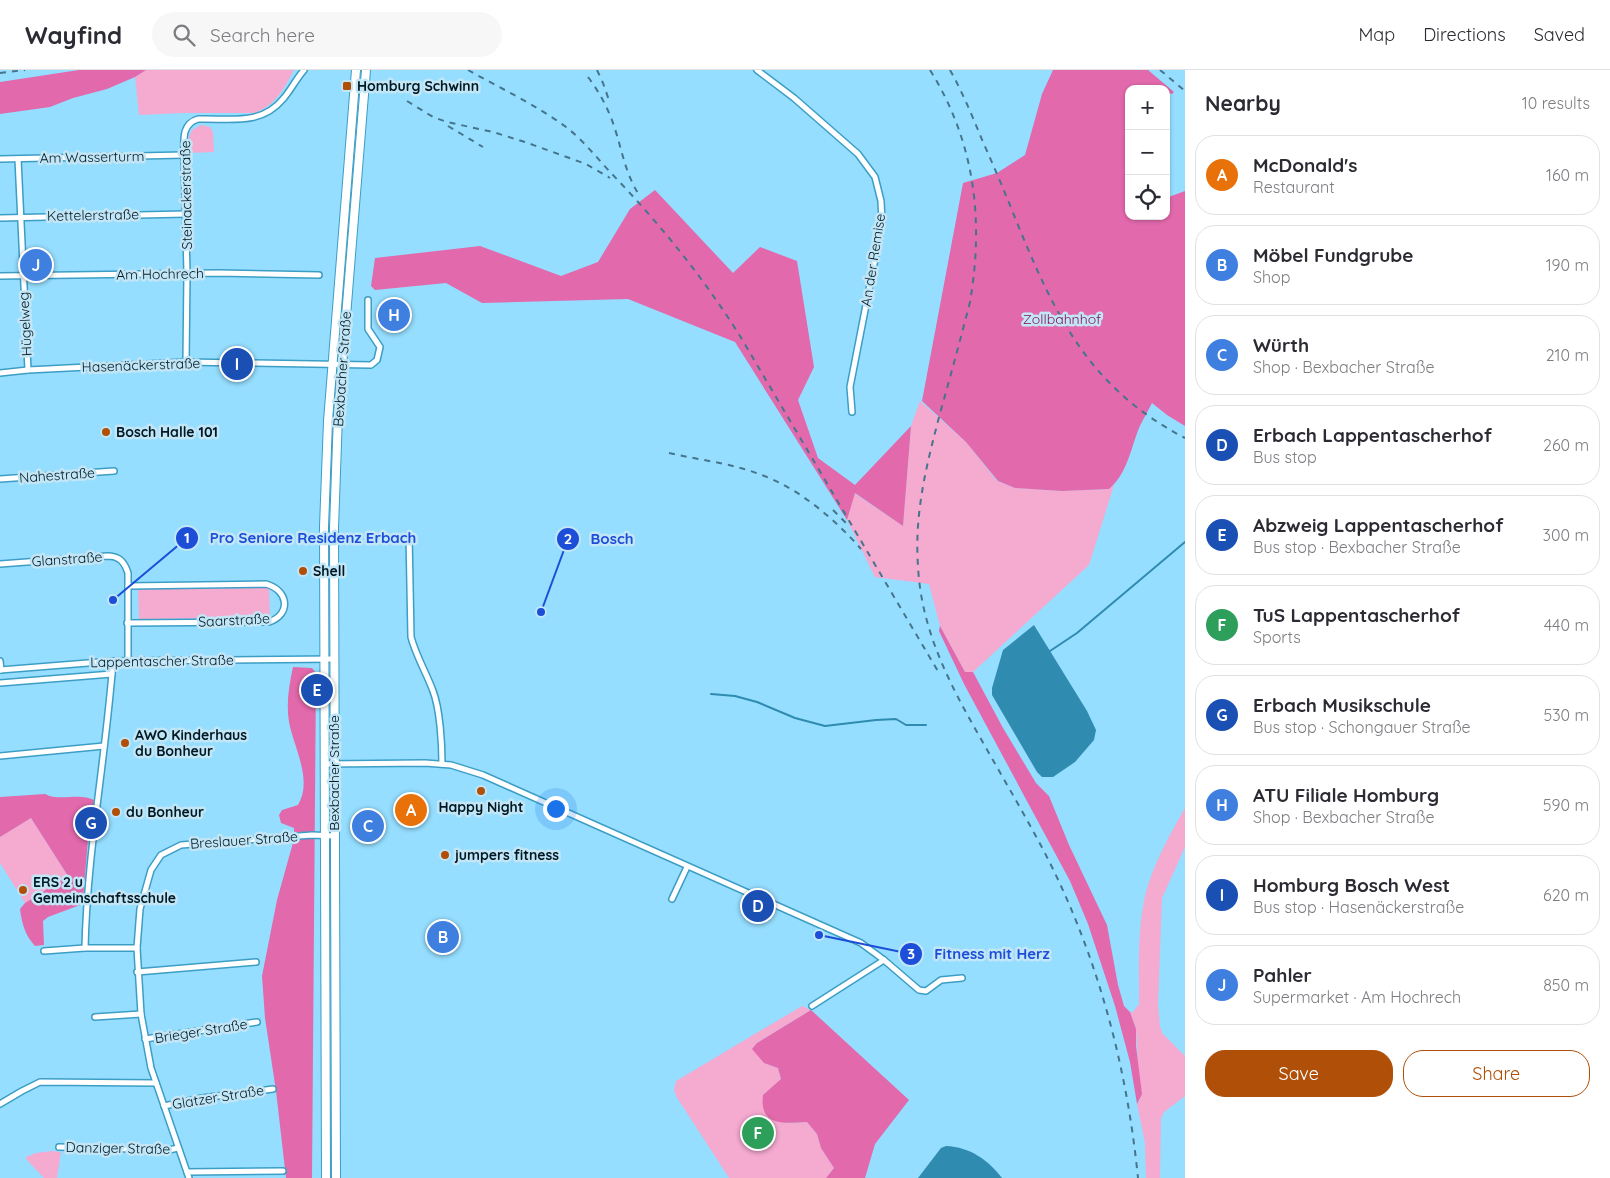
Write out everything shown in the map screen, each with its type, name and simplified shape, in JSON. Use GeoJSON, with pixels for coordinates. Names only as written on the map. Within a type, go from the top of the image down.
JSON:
{"type":"FeatureCollection","features":[{"type":"Feature","properties":{"kind":"main road","name":"Bexbacher Straße"},"geometry":{"type":"LineString","coordinates":[[326,1178],[324,527],[332,365],[356,70]]}},
{"type":"Feature","properties":{"kind":"main road","name":"Bexbacher Straße"},"geometry":{"type":"LineString","coordinates":[[336,1178],[334,528],[341,365],[366,70]]}},
{"type":"Feature","properties":{"kind":"street","name":"Steinackerstraße"},"geometry":{"type":"LineString","coordinates":[[186,362],[187,273],[184,155],[186,127],[198,119],[264,116],[284,99],[304,70]]}},
{"type":"Feature","properties":{"kind":"street","name":"An der Remise"},"geometry":{"type":"LineString","coordinates":[[757,70],[794,98],[858,154],[875,177],[881,201],[882,223],[850,387],[852,412]]}},
{"type":"Feature","properties":{"kind":"street","name":"Am Wasserturm"},"geometry":{"type":"LineString","coordinates":[[0,159],[184,155]]}},
{"type":"Feature","properties":{"kind":"street","name":"Hügelweg"},"geometry":{"type":"LineString","coordinates":[[18,159],[28,370]]}},
{"type":"Feature","properties":{"kind":"street","name":"Kettelerstraße"},"geometry":{"type":"LineString","coordinates":[[0,218],[186,214]]}},
{"type":"Feature","properties":{"kind":"street","name":"Am Hochrech"},"geometry":{"type":"LineString","coordinates":[[0,276],[187,273],[319,275]]}},
{"type":"Feature","properties":{"kind":"street","name":"Hasenäckerstraße"},"geometry":{"type":"LineString","coordinates":[[0,373],[186,362],[371,365],[377,360],[380,347],[368,329],[368,300]]}},
{"type":"Feature","properties":{"kind":"street","name":"Nahestraße"},"geometry":{"type":"LineString","coordinates":[[0,479],[114,471]]}},
{"type":"Feature","properties":{"kind":"street"},"geometry":{"type":"LineString","coordinates":[[409,535],[411,636],[414,650],[435,699],[442,764]]}},
{"type":"Feature","properties":{"kind":"street","name":"Glanstraße"},"geometry":{"type":"LineString","coordinates":[[0,564],[115,556],[121,560],[126,566],[128,586],[128,661]]}},
{"type":"Feature","properties":{"kind":"street","name":"Saarstraße"},"geometry":{"type":"LineString","coordinates":[[127,623],[269,622],[281,615],[284,606],[280,592],[266,584],[128,586]]}},
{"type":"Feature","properties":{"kind":"street","name":"Lappentascher Straße"},"geometry":{"type":"LineString","coordinates":[[1,670],[113,661],[334,659]]}},
{"type":"Feature","properties":{"kind":"street"},"geometry":{"type":"LineString","coordinates":[[0,661],[1,670]]}},
{"type":"Feature","properties":{"kind":"street"},"geometry":{"type":"LineString","coordinates":[[86,948],[88,880],[100,791],[113,661]]}},
{"type":"Feature","properties":{"kind":"street","name":"Lappentascher Straße"},"geometry":{"type":"LineString","coordinates":[[0,683],[112,674]]}},
{"type":"Feature","properties":{"kind":"street"},"geometry":{"type":"LineString","coordinates":[[0,756],[104,746]]}},
{"type":"Feature","properties":{"kind":"street"},"geometry":{"type":"LineString","coordinates":[[324,764],[425,763],[466,769],[861,944],[922,991],[926,991],[941,980],[962,978]]}},
{"type":"Feature","properties":{"kind":"street","name":"Breslauer Straße"},"geometry":{"type":"LineString","coordinates":[[189,1178],[156,1083],[141,1014],[137,948],[140,909],[151,870],[161,854],[181,844],[334,836]]}},
{"type":"Feature","properties":{"kind":"street"},"geometry":{"type":"LineString","coordinates":[[672,899],[687,867]]}},
{"type":"Feature","properties":{"kind":"street"},"geometry":{"type":"LineString","coordinates":[[44,951],[86,948],[137,948]]}},
{"type":"Feature","properties":{"kind":"street"},"geometry":{"type":"LineString","coordinates":[[812,1006],[884,960]]}},
{"type":"Feature","properties":{"kind":"street"},"geometry":{"type":"LineString","coordinates":[[137,972],[256,962]]}},
{"type":"Feature","properties":{"kind":"street"},"geometry":{"type":"LineString","coordinates":[[95,1017],[141,1014]]}},
{"type":"Feature","properties":{"kind":"street","name":"Brieger Straße"},"geometry":{"type":"LineString","coordinates":[[145,1039],[257,1022]]}},
{"type":"Feature","properties":{"kind":"street"},"geometry":{"type":"LineString","coordinates":[[0,1104],[40,1082],[156,1083]]}},
{"type":"Feature","properties":{"kind":"street","name":"Glatzer Straße"},"geometry":{"type":"LineString","coordinates":[[164,1106],[202,1098],[273,1089]]}},
{"type":"Feature","properties":{"kind":"street","name":"Danziger Straße"},"geometry":{"type":"LineString","coordinates":[[59,1147],[169,1150],[178,1148]]}},
{"type":"Feature","properties":{"kind":"street"},"geometry":{"type":"LineString","coordinates":[[187,1172],[283,1171]]}},
{"type":"Feature","properties":{"kind":"shaded area"},"geometry":{"type":"Polygon","coordinates":[[[146,70],[294,70],[278,96],[268,106],[254,113],[139,115],[135,77],[146,70]]]}},
{"type":"Feature","properties":{"kind":"shaded area"},"geometry":{"type":"Polygon","coordinates":[[[201,125],[210,127],[213,132],[214,152],[190,153],[189,137],[192,130],[201,125]]]}},
{"type":"Feature","properties":{"kind":"shaded area"},"geometry":{"type":"Polygon","coordinates":[[[920,401],[966,442],[997,481],[1015,488],[1062,491],[1109,489],[1114,485],[1089,565],[973,672],[965,672],[940,626],[929,584],[875,577],[847,520],[854,493],[903,526],[911,426],[920,401]]]}},
{"type":"Feature","properties":{"kind":"shaded area"},"geometry":{"type":"Polygon","coordinates":[[[269,588],[270,618],[139,619],[138,589],[269,588]]]}},
{"type":"Feature","properties":{"kind":"shaded area"},"geometry":{"type":"Polygon","coordinates":[[[1185,808],[1185,847],[1162,898],[1158,1005],[1162,1033],[1185,1056],[1185,1096],[1164,1112],[1161,1118],[1160,1178],[1146,1178],[1145,1143],[1137,1104],[1140,1100],[1136,1029],[1130,1012],[1133,1012],[1139,1004],[1140,934],[1146,892],[1168,838],[1185,808]]]}},
{"type":"Feature","properties":{"kind":"shaded area","name":"ERS 2 u Gemeinschaftsschule"},"geometry":{"type":"Polygon","coordinates":[[[31,818],[68,876],[25,903],[0,863],[0,837],[31,818]]]}},
{"type":"Feature","properties":{"kind":"shaded area"},"geometry":{"type":"Polygon","coordinates":[[[802,1006],[811,1010],[757,1043],[764,1063],[778,1068],[781,1080],[763,1095],[767,1116],[781,1122],[807,1122],[817,1134],[821,1148],[834,1168],[826,1178],[729,1178],[676,1096],[674,1090],[676,1081],[802,1006]]]}},
{"type":"Feature","properties":{"kind":"shaded area"},"geometry":{"type":"Polygon","coordinates":[[[61,1152],[57,1178],[44,1178],[26,1157],[36,1153],[61,1152]]]}},
{"type":"Feature","properties":{"kind":"green space"},"geometry":{"type":"Polygon","coordinates":[[[79,70],[146,70],[107,89],[73,98],[50,107],[0,114],[0,82],[79,70]]]}},
{"type":"Feature","properties":{"kind":"green space","name":"Zollbahnhof"},"geometry":{"type":"Polygon","coordinates":[[[1053,70],[1148,70],[1166,85],[1125,85],[1125,220],[1170,220],[1170,197],[1185,191],[1185,426],[1152,403],[1139,428],[1128,460],[1120,476],[1109,489],[1062,491],[1015,488],[998,481],[966,442],[922,401],[963,183],[997,173],[1025,155],[1042,94],[1053,70]]]}},
{"type":"Feature","properties":{"kind":"green space"},"geometry":{"type":"Polygon","coordinates":[[[655,190],[733,273],[760,247],[797,261],[814,367],[798,400],[818,458],[855,485],[911,426],[903,526],[855,493],[847,520],[735,342],[628,299],[482,303],[446,283],[375,290],[371,286],[375,258],[480,246],[561,276],[598,262],[630,209],[655,190]]]}},
{"type":"Feature","properties":{"kind":"green space"},"geometry":{"type":"Polygon","coordinates":[[[940,626],[965,672],[973,672],[1003,728],[1036,783],[1049,796],[1069,845],[1107,925],[1118,985],[1124,1006],[1130,1012],[1136,1029],[1136,1046],[1142,1094],[1137,1104],[1130,1062],[1115,1006],[1088,924],[1070,881],[964,684],[939,631],[940,626]]]}},
{"type":"Feature","properties":{"kind":"green space"},"geometry":{"type":"Polygon","coordinates":[[[293,667],[312,668],[316,673],[312,1178],[286,1178],[265,1018],[262,976],[277,900],[294,839],[294,828],[281,823],[279,815],[282,810],[298,805],[304,785],[301,764],[288,715],[288,694],[293,667]]]}},
{"type":"Feature","properties":{"kind":"green space"},"geometry":{"type":"Polygon","coordinates":[[[45,794],[57,797],[82,797],[94,800],[89,828],[83,899],[80,905],[48,917],[43,921],[44,945],[35,946],[24,929],[20,909],[25,903],[68,876],[31,818],[0,837],[0,797],[45,794]]]}},
{"type":"Feature","properties":{"kind":"green space"},"geometry":{"type":"Polygon","coordinates":[[[811,1010],[909,1100],[875,1144],[865,1178],[826,1178],[834,1168],[821,1148],[817,1134],[807,1122],[790,1123],[775,1121],[765,1113],[763,1095],[781,1079],[778,1068],[764,1063],[752,1049],[757,1043],[811,1010]]]}},
{"type":"Feature","properties":{"kind":"water"},"geometry":{"type":"Polygon","coordinates":[[[1034,625],[1087,711],[1096,730],[1094,740],[1075,762],[1053,777],[1042,777],[1037,772],[992,695],[992,688],[1003,650],[1034,625]]]}},
{"type":"Feature","properties":{"kind":"water"},"geometry":{"type":"Polygon","coordinates":[[[946,1146],[963,1149],[978,1156],[1002,1178],[918,1178],[941,1148],[946,1146]]]}},
{"type":"Feature","properties":{"kind":"waterway"},"geometry":{"type":"LineString","coordinates":[[1050,651],[1077,633],[1185,542]]}},
{"type":"Feature","properties":{"kind":"waterway"},"geometry":{"type":"LineString","coordinates":[[711,694],[735,696],[757,702],[795,718],[825,726],[896,719],[906,725],[926,725]]}},
{"type":"Feature","properties":{"kind":"railway"},"geometry":{"type":"LineString","coordinates":[[0,73],[25,70]]}},
{"type":"Feature","properties":{"kind":"railway"},"geometry":{"type":"LineString","coordinates":[[468,70],[543,111],[566,127],[584,143],[664,231],[711,293],[740,336],[939,673]]}},
{"type":"Feature","properties":{"kind":"railway"},"geometry":{"type":"LineString","coordinates":[[597,70],[610,103]]}},
{"type":"Feature","properties":{"kind":"railway"},"geometry":{"type":"LineString","coordinates":[[930,70],[945,97],[966,153],[972,182],[976,241],[970,302],[923,485],[917,545],[920,590],[931,635],[948,677],[1049,861],[1082,937],[1096,976],[1118,1056],[1133,1137],[1138,1178]]}},
{"type":"Feature","properties":{"kind":"railway"},"geometry":{"type":"LineString","coordinates":[[950,70],[968,106],[1034,263],[1065,324],[1082,350],[1102,375],[1126,398],[1153,419],[1185,438]]}},
{"type":"Feature","properties":{"kind":"railway"},"geometry":{"type":"LineString","coordinates":[[1160,70],[1185,91]]}},
{"type":"Feature","properties":{"kind":"railway"},"geometry":{"type":"LineString","coordinates":[[588,77],[610,115],[627,171],[639,195]]}},
{"type":"Feature","properties":{"kind":"railway"},"geometry":{"type":"LineString","coordinates":[[407,101],[433,117],[525,142],[586,164],[610,178]]}},
{"type":"Feature","properties":{"kind":"railway"},"geometry":{"type":"LineString","coordinates":[[448,126],[483,147]]}},
{"type":"Feature","properties":{"kind":"railway"},"geometry":{"type":"LineString","coordinates":[[669,453],[737,467],[773,480],[814,505],[839,526],[861,549]]}},
{"type":"Feature","properties":{"kind":"railway"},"geometry":{"type":"LineString","coordinates":[[833,510],[846,523]]}},
{"type":"Feature","properties":{"kind":"place","name":"Homburg Schwinn"},"geometry":{"type":"Point","coordinates":[347,86]}},
{"type":"Feature","properties":{"kind":"place","name":"Pahler"},"geometry":{"type":"Point","coordinates":[36,265]}},
{"type":"Feature","properties":{"kind":"place","name":"ATU Filiale Homburg"},"geometry":{"type":"Point","coordinates":[394,315]}},
{"type":"Feature","properties":{"kind":"place","name":"Homburg Bosch West"},"geometry":{"type":"Point","coordinates":[237,364]}},
{"type":"Feature","properties":{"kind":"place","name":"Bosch Halle 101"},"geometry":{"type":"Point","coordinates":[106,432]}},
{"type":"Feature","properties":{"kind":"place","name":"Shell"},"geometry":{"type":"Point","coordinates":[303,571]}},
{"type":"Feature","properties":{"kind":"place","name":"Pro Seniore Residenz Erbach"},"geometry":{"type":"Point","coordinates":[113,600]}},
{"type":"Feature","properties":{"kind":"place","name":"Bosch"},"geometry":{"type":"Point","coordinates":[541,612]}},
{"type":"Feature","properties":{"kind":"place","name":"Abzweig Lappentascherhof"},"geometry":{"type":"Point","coordinates":[317,690]}},
{"type":"Feature","properties":{"kind":"place","name":"AWO Kinderhaus du Bonheur"},"geometry":{"type":"Point","coordinates":[125,743]}},
{"type":"Feature","properties":{"kind":"place","name":"Happy Night"},"geometry":{"type":"Point","coordinates":[481,791]}},
{"type":"Feature","properties":{"kind":"place","name":"McDonald's"},"geometry":{"type":"Point","coordinates":[411,810]}},
{"type":"Feature","properties":{"kind":"place","name":"du Bonheur"},"geometry":{"type":"Point","coordinates":[116,812]}},
{"type":"Feature","properties":{"kind":"place","name":"Erbach Musikschule"},"geometry":{"type":"Point","coordinates":[91,823]}},
{"type":"Feature","properties":{"kind":"place","name":"Würth"},"geometry":{"type":"Point","coordinates":[368,826]}},
{"type":"Feature","properties":{"kind":"place","name":"jumpers fitness"},"geometry":{"type":"Point","coordinates":[445,855]}},
{"type":"Feature","properties":{"kind":"place","name":"ERS 2 u Gemeinschaftsschule"},"geometry":{"type":"Point","coordinates":[23,890]}},
{"type":"Feature","properties":{"kind":"place","name":"Erbach Lappentascherhof"},"geometry":{"type":"Point","coordinates":[758,906]}},
{"type":"Feature","properties":{"kind":"place","name":"Fitness mit Herz"},"geometry":{"type":"Point","coordinates":[819,935]}},
{"type":"Feature","properties":{"kind":"place","name":"Möbel Fundgrube"},"geometry":{"type":"Point","coordinates":[443,937]}},
{"type":"Feature","properties":{"kind":"place","name":"TuS Lappentascherhof"},"geometry":{"type":"Point","coordinates":[758,1133]}}]}
